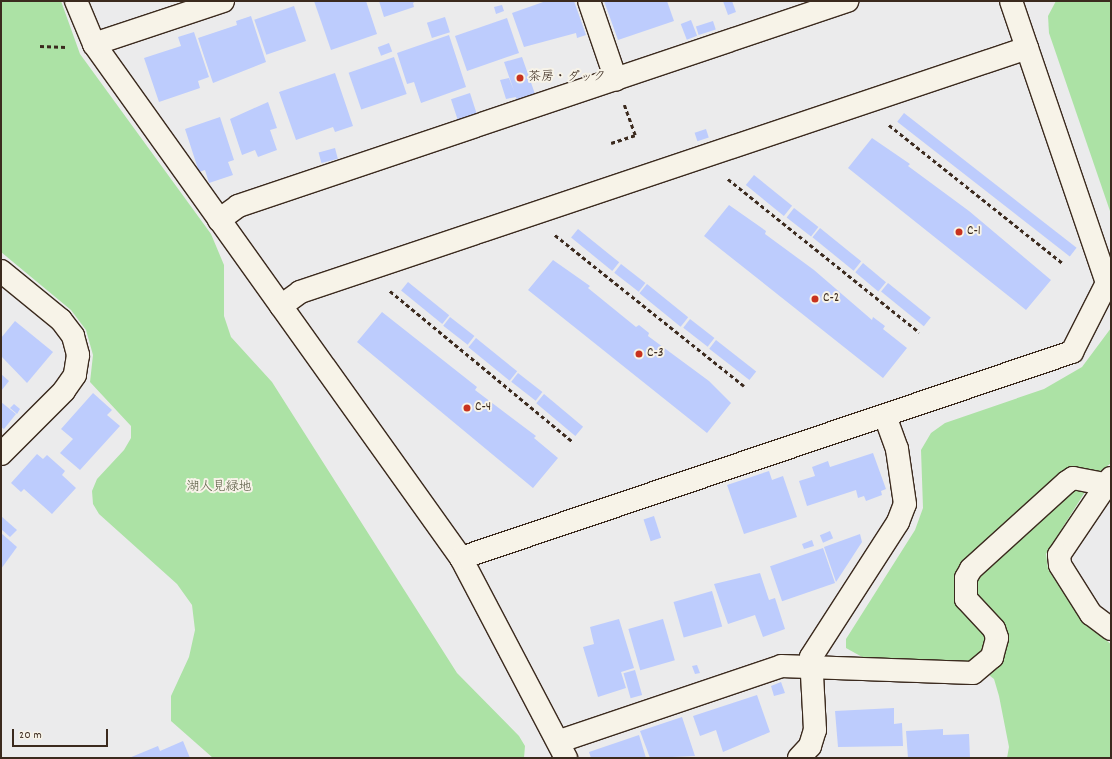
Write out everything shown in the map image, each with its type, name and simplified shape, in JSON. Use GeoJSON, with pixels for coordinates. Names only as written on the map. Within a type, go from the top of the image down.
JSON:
{"type":"FeatureCollection","features":[{"type":"Feature","properties":{"kind":"street"},"geometry":{"type":"LineString","coordinates":[[76,1],[94,44],[460,558],[563,749],[781,666],[961,674],[984,666],[996,648],[997,638],[994,629],[966,599],[966,578],[972,570],[1073,478],[1107,481],[1058,555],[1060,565],[1091,614],[1111,629]]}},
{"type":"Feature","properties":{"kind":"street"},"geometry":{"type":"LineString","coordinates":[[94,44],[223,1]]}},
{"type":"Feature","properties":{"kind":"street"},"geometry":{"type":"LineString","coordinates":[[589,1],[616,80]]}},
{"type":"Feature","properties":{"kind":"street"},"geometry":{"type":"LineString","coordinates":[[219,220],[238,206],[847,1]]}},
{"type":"Feature","properties":{"kind":"street"},"geometry":{"type":"LineString","coordinates":[[460,558],[1072,352],[1107,283],[1011,1]]}},
{"type":"Feature","properties":{"kind":"street"},"geometry":{"type":"LineString","coordinates":[[281,306],[300,292],[1027,48]]}},
{"type":"Feature","properties":{"kind":"street"},"geometry":{"type":"LineString","coordinates":[[1,271],[61,320],[73,336],[78,355],[75,375],[64,391],[1,454]]}},
{"type":"Feature","properties":{"kind":"street"},"geometry":{"type":"LineString","coordinates":[[799,758],[810,746],[815,730],[810,668],[815,647],[898,522],[904,504],[897,449],[885,416]]}},
{"type":"Feature","properties":{"kind":"path"},"geometry":{"type":"LineString","coordinates":[[874,100],[880,118],[1064,264]]}},
{"type":"Feature","properties":{"kind":"path"},"geometry":{"type":"LineString","coordinates":[[611,143],[635,135],[628,117]]}},
{"type":"Feature","properties":{"kind":"path"},"geometry":{"type":"LineString","coordinates":[[712,154],[719,172],[919,332]]}},
{"type":"Feature","properties":{"kind":"path"},"geometry":{"type":"LineString","coordinates":[[542,211],[548,229],[744,386]]}},
{"type":"Feature","properties":{"kind":"path"},"geometry":{"type":"LineString","coordinates":[[376,267],[383,285],[572,441]]}},
{"type":"Feature","properties":{"kind":"green space","name":"湖人見緑地"},"geometry":{"type":"Polygon","coordinates":[[[1,1],[61,1],[80,54],[211,234],[224,265],[224,316],[231,337],[272,382],[457,673],[519,736],[525,746],[524,758],[213,758],[171,721],[171,696],[189,657],[195,630],[192,605],[177,584],[99,514],[93,504],[92,491],[97,479],[124,450],[131,438],[131,426],[90,382],[93,355],[86,330],[71,310],[1,252],[1,1]]]}},
{"type":"Feature","properties":{"kind":"green space"},"geometry":{"type":"Polygon","coordinates":[[[1056,1],[1111,1],[1111,214],[1049,33],[1048,16],[1056,1]]]}},
{"type":"Feature","properties":{"kind":"green space"},"geometry":{"type":"Polygon","coordinates":[[[1111,328],[1111,463],[1095,476],[1046,554],[1048,569],[1082,622],[1111,644],[1111,758],[1007,758],[1009,747],[999,696],[994,679],[979,667],[864,658],[846,648],[846,639],[915,530],[923,508],[921,450],[931,433],[945,423],[1044,389],[1082,367],[1111,328]]]}},
{"type":"Feature","properties":{"kind":"building"},"geometry":{"type":"Polygon","coordinates":[[[314,1],[366,1],[377,34],[331,50],[314,1]]]}},
{"type":"Feature","properties":{"kind":"building"},"geometry":{"type":"Polygon","coordinates":[[[379,1],[416,1],[413,3],[414,7],[384,17],[379,1]]]}},
{"type":"Feature","properties":{"kind":"building"},"geometry":{"type":"Polygon","coordinates":[[[546,1],[574,1],[586,35],[577,38],[576,33],[524,47],[512,13],[546,1]]]}},
{"type":"Feature","properties":{"kind":"building"},"geometry":{"type":"Polygon","coordinates":[[[604,1],[667,1],[674,21],[618,40],[604,1]]]}},
{"type":"Feature","properties":{"kind":"building"},"geometry":{"type":"Polygon","coordinates":[[[723,1],[732,1],[736,12],[728,15],[723,1]]]}},
{"type":"Feature","properties":{"kind":"building"},"geometry":{"type":"Polygon","coordinates":[[[502,5],[504,11],[496,14],[494,7],[502,5]]]}},
{"type":"Feature","properties":{"kind":"building"},"geometry":{"type":"Polygon","coordinates":[[[294,6],[306,41],[266,55],[254,20],[294,6]]]}},
{"type":"Feature","properties":{"kind":"building"},"geometry":{"type":"Polygon","coordinates":[[[251,16],[266,62],[213,83],[198,38],[237,25],[236,21],[251,16]]]}},
{"type":"Feature","properties":{"kind":"building"},"geometry":{"type":"Polygon","coordinates":[[[445,17],[450,32],[432,38],[427,23],[445,17]]]}},
{"type":"Feature","properties":{"kind":"building"},"geometry":{"type":"Polygon","coordinates":[[[507,18],[519,53],[467,71],[455,36],[507,18]]]}},
{"type":"Feature","properties":{"kind":"building"},"geometry":{"type":"Polygon","coordinates":[[[691,20],[697,36],[687,40],[681,24],[691,20]]]}},
{"type":"Feature","properties":{"kind":"building"},"geometry":{"type":"Polygon","coordinates":[[[713,21],[716,30],[699,35],[696,27],[713,21]]]}},
{"type":"Feature","properties":{"kind":"building"},"geometry":{"type":"Polygon","coordinates":[[[194,32],[209,77],[198,81],[200,88],[159,102],[144,58],[181,46],[178,37],[194,32]]]}},
{"type":"Feature","properties":{"kind":"building"},"geometry":{"type":"Polygon","coordinates":[[[449,35],[466,87],[421,103],[414,82],[407,84],[397,53],[449,35]]]}},
{"type":"Feature","properties":{"kind":"building"},"geometry":{"type":"Polygon","coordinates":[[[389,43],[392,51],[381,56],[378,47],[389,43]]]}},
{"type":"Feature","properties":{"kind":"building"},"geometry":{"type":"Polygon","coordinates":[[[394,57],[407,94],[361,110],[349,73],[394,57]]]}},
{"type":"Feature","properties":{"kind":"building","name":"茶房・ダック"},"geometry":{"type":"Polygon","coordinates":[[[522,57],[535,94],[517,101],[516,97],[506,99],[500,80],[509,78],[514,91],[504,62],[522,57]]]}},
{"type":"Feature","properties":{"kind":"building"},"geometry":{"type":"Polygon","coordinates":[[[335,73],[353,126],[335,132],[333,127],[296,140],[279,92],[335,73]]]}},
{"type":"Feature","properties":{"kind":"building"},"geometry":{"type":"Polygon","coordinates":[[[470,93],[477,114],[458,120],[451,99],[470,93]]]}},
{"type":"Feature","properties":{"kind":"building"},"geometry":{"type":"Polygon","coordinates":[[[268,102],[277,128],[270,130],[277,150],[258,157],[255,150],[242,155],[230,119],[268,102]]]}},
{"type":"Feature","properties":{"kind":"building"},"geometry":{"type":"Polygon","coordinates":[[[904,113],[1077,248],[1070,256],[897,122],[904,113]]]}},
{"type":"Feature","properties":{"kind":"building"},"geometry":{"type":"Polygon","coordinates":[[[220,117],[234,160],[228,162],[233,175],[209,183],[205,170],[199,172],[185,129],[220,117]]]}},
{"type":"Feature","properties":{"kind":"building"},"geometry":{"type":"Polygon","coordinates":[[[706,129],[709,138],[697,141],[695,133],[706,129]]]}},
{"type":"Feature","properties":{"kind":"building","name":"C-1"},"geometry":{"type":"Polygon","coordinates":[[[872,138],[910,164],[908,166],[969,211],[1051,280],[1026,310],[848,168],[872,138]]]}},
{"type":"Feature","properties":{"kind":"building"},"geometry":{"type":"Polygon","coordinates":[[[335,148],[338,159],[321,163],[319,152],[335,148]]]}},
{"type":"Feature","properties":{"kind":"building"},"geometry":{"type":"Polygon","coordinates":[[[754,175],[792,206],[784,216],[746,185],[754,175]]]}},
{"type":"Feature","properties":{"kind":"building","name":"C-2"},"geometry":{"type":"Polygon","coordinates":[[[729,205],[766,231],[765,234],[814,270],[872,320],[873,317],[885,326],[883,329],[907,348],[883,378],[704,236],[729,205]]]}},
{"type":"Feature","properties":{"kind":"building"},"geometry":{"type":"Polygon","coordinates":[[[794,208],[818,227],[811,237],[787,217],[794,208]]]}},
{"type":"Feature","properties":{"kind":"building"},"geometry":{"type":"Polygon","coordinates":[[[820,228],[861,261],[854,271],[812,237],[820,228]]]}},
{"type":"Feature","properties":{"kind":"building"},"geometry":{"type":"Polygon","coordinates":[[[578,229],[619,262],[612,271],[571,238],[578,229]]]}},
{"type":"Feature","properties":{"kind":"building","name":"C-3"},"geometry":{"type":"Polygon","coordinates":[[[553,260],[590,286],[588,288],[636,327],[639,325],[649,333],[648,336],[709,381],[731,403],[707,433],[528,290],[553,260]]]}},
{"type":"Feature","properties":{"kind":"building"},"geometry":{"type":"Polygon","coordinates":[[[863,263],[886,282],[878,291],[855,272],[863,263]]]}},
{"type":"Feature","properties":{"kind":"building"},"geometry":{"type":"Polygon","coordinates":[[[621,264],[645,283],[639,292],[614,273],[621,264]]]}},
{"type":"Feature","properties":{"kind":"building"},"geometry":{"type":"Polygon","coordinates":[[[408,282],[449,315],[442,324],[401,291],[408,282]]]}},
{"type":"Feature","properties":{"kind":"building"},"geometry":{"type":"Polygon","coordinates":[[[888,283],[931,318],[924,326],[881,292],[888,283]]]}},
{"type":"Feature","properties":{"kind":"building"},"geometry":{"type":"Polygon","coordinates":[[[647,284],[688,317],[681,327],[639,293],[647,284]]]}},
{"type":"Feature","properties":{"kind":"building","name":"C-4"},"geometry":{"type":"Polygon","coordinates":[[[382,312],[477,387],[475,390],[536,436],[534,438],[558,458],[533,488],[357,342],[382,312]]]}},
{"type":"Feature","properties":{"kind":"building"},"geometry":{"type":"Polygon","coordinates":[[[450,317],[474,336],[468,345],[443,326],[450,317]]]}},
{"type":"Feature","properties":{"kind":"building"},"geometry":{"type":"Polygon","coordinates":[[[690,319],[714,338],[708,347],[683,328],[690,319]]]}},
{"type":"Feature","properties":{"kind":"building"},"geometry":{"type":"Polygon","coordinates":[[[15,321],[53,352],[27,383],[1,356],[1,338],[15,321]]]}},
{"type":"Feature","properties":{"kind":"building"},"geometry":{"type":"Polygon","coordinates":[[[476,338],[517,371],[510,381],[468,347],[476,338]]]}},
{"type":"Feature","properties":{"kind":"building"},"geometry":{"type":"Polygon","coordinates":[[[716,340],[756,371],[749,380],[709,349],[716,340]]]}},
{"type":"Feature","properties":{"kind":"building"},"geometry":{"type":"Polygon","coordinates":[[[518,373],[542,392],[536,401],[511,382],[518,373]]]}},
{"type":"Feature","properties":{"kind":"building"},"geometry":{"type":"Polygon","coordinates":[[[1,374],[9,381],[1,391],[1,374]]]}},
{"type":"Feature","properties":{"kind":"building"},"geometry":{"type":"Polygon","coordinates":[[[93,393],[112,410],[107,415],[120,426],[80,470],[60,453],[73,439],[61,429],[93,393]]]}},
{"type":"Feature","properties":{"kind":"building"},"geometry":{"type":"Polygon","coordinates":[[[544,394],[583,427],[575,436],[536,403],[544,394]]]}},
{"type":"Feature","properties":{"kind":"building"},"geometry":{"type":"Polygon","coordinates":[[[1,402],[16,414],[4,429],[1,427],[1,402]]]}},
{"type":"Feature","properties":{"kind":"building"},"geometry":{"type":"Polygon","coordinates":[[[14,404],[20,409],[17,414],[10,408],[14,404]]]}},
{"type":"Feature","properties":{"kind":"building"},"geometry":{"type":"Polygon","coordinates":[[[873,453],[886,489],[881,491],[882,495],[866,501],[864,496],[858,498],[856,490],[807,506],[799,481],[815,476],[812,467],[828,461],[830,467],[873,453]]]}},
{"type":"Feature","properties":{"kind":"building"},"geometry":{"type":"Polygon","coordinates":[[[37,454],[43,459],[47,455],[65,471],[62,475],[76,488],[52,514],[24,489],[21,492],[11,483],[37,454]]]}},
{"type":"Feature","properties":{"kind":"building"},"geometry":{"type":"Polygon","coordinates":[[[769,471],[772,480],[783,476],[797,517],[744,534],[727,485],[769,471]]]}},
{"type":"Feature","properties":{"kind":"building"},"geometry":{"type":"Polygon","coordinates":[[[1,516],[17,530],[10,537],[1,529],[1,516]]]}},
{"type":"Feature","properties":{"kind":"building"},"geometry":{"type":"Polygon","coordinates":[[[654,516],[661,538],[651,541],[644,519],[654,516]]]}},
{"type":"Feature","properties":{"kind":"building"},"geometry":{"type":"Polygon","coordinates":[[[830,531],[833,538],[823,543],[820,535],[830,531]]]}},
{"type":"Feature","properties":{"kind":"building"},"geometry":{"type":"Polygon","coordinates":[[[1,533],[17,547],[1,569],[1,533]]]}},
{"type":"Feature","properties":{"kind":"building"},"geometry":{"type":"Polygon","coordinates":[[[860,534],[862,542],[836,582],[824,547],[860,534]]]}},
{"type":"Feature","properties":{"kind":"building"},"geometry":{"type":"Polygon","coordinates":[[[812,540],[814,546],[804,549],[802,544],[812,540]]]}},
{"type":"Feature","properties":{"kind":"building"},"geometry":{"type":"Polygon","coordinates":[[[823,548],[835,583],[782,601],[770,566],[823,548]]]}},
{"type":"Feature","properties":{"kind":"building"},"geometry":{"type":"Polygon","coordinates":[[[760,573],[769,600],[775,598],[785,629],[763,637],[755,615],[728,624],[714,584],[760,573]]]}},
{"type":"Feature","properties":{"kind":"building"},"geometry":{"type":"Polygon","coordinates":[[[712,591],[722,627],[684,638],[674,602],[712,591]]]}},
{"type":"Feature","properties":{"kind":"building"},"geometry":{"type":"Polygon","coordinates":[[[619,619],[634,668],[621,672],[626,688],[598,697],[583,647],[594,644],[590,627],[619,619]]]}},
{"type":"Feature","properties":{"kind":"building"},"geometry":{"type":"Polygon","coordinates":[[[663,619],[675,660],[640,670],[628,629],[663,619]]]}},
{"type":"Feature","properties":{"kind":"building"},"geometry":{"type":"Polygon","coordinates":[[[697,665],[700,673],[695,674],[692,666],[697,665]]]}},
{"type":"Feature","properties":{"kind":"building"},"geometry":{"type":"Polygon","coordinates":[[[635,670],[642,695],[631,698],[623,673],[635,670]]]}},
{"type":"Feature","properties":{"kind":"building"},"geometry":{"type":"Polygon","coordinates":[[[781,682],[785,693],[774,696],[771,686],[781,682]]]}},
{"type":"Feature","properties":{"kind":"building"},"geometry":{"type":"Polygon","coordinates":[[[757,695],[770,732],[723,752],[716,730],[700,736],[693,716],[757,695]]]}},
{"type":"Feature","properties":{"kind":"building"},"geometry":{"type":"Polygon","coordinates":[[[894,708],[894,724],[902,723],[903,746],[838,747],[835,711],[894,708]]]}},
{"type":"Feature","properties":{"kind":"building"},"geometry":{"type":"Polygon","coordinates":[[[682,717],[695,756],[650,758],[640,731],[682,717]]]}},
{"type":"Feature","properties":{"kind":"building"},"geometry":{"type":"Polygon","coordinates":[[[943,729],[943,735],[969,734],[970,758],[908,758],[906,731],[943,729]]]}},
{"type":"Feature","properties":{"kind":"building"},"geometry":{"type":"Polygon","coordinates":[[[639,735],[646,758],[591,758],[589,752],[639,735]]]}},
{"type":"Feature","properties":{"kind":"building"},"geometry":{"type":"Polygon","coordinates":[[[183,741],[190,758],[129,758],[158,746],[160,751],[183,741]]]}},
{"type":"Feature","properties":{"kind":"place","name":"茶房・ダック"},"geometry":{"type":"Point","coordinates":[520,78]}},
{"type":"Feature","properties":{"kind":"place","name":"C-1"},"geometry":{"type":"Point","coordinates":[959,232]}},
{"type":"Feature","properties":{"kind":"place","name":"C-2"},"geometry":{"type":"Point","coordinates":[815,299]}},
{"type":"Feature","properties":{"kind":"place","name":"C-3"},"geometry":{"type":"Point","coordinates":[639,354]}},
{"type":"Feature","properties":{"kind":"place","name":"C-4"},"geometry":{"type":"Point","coordinates":[467,408]}}]}
